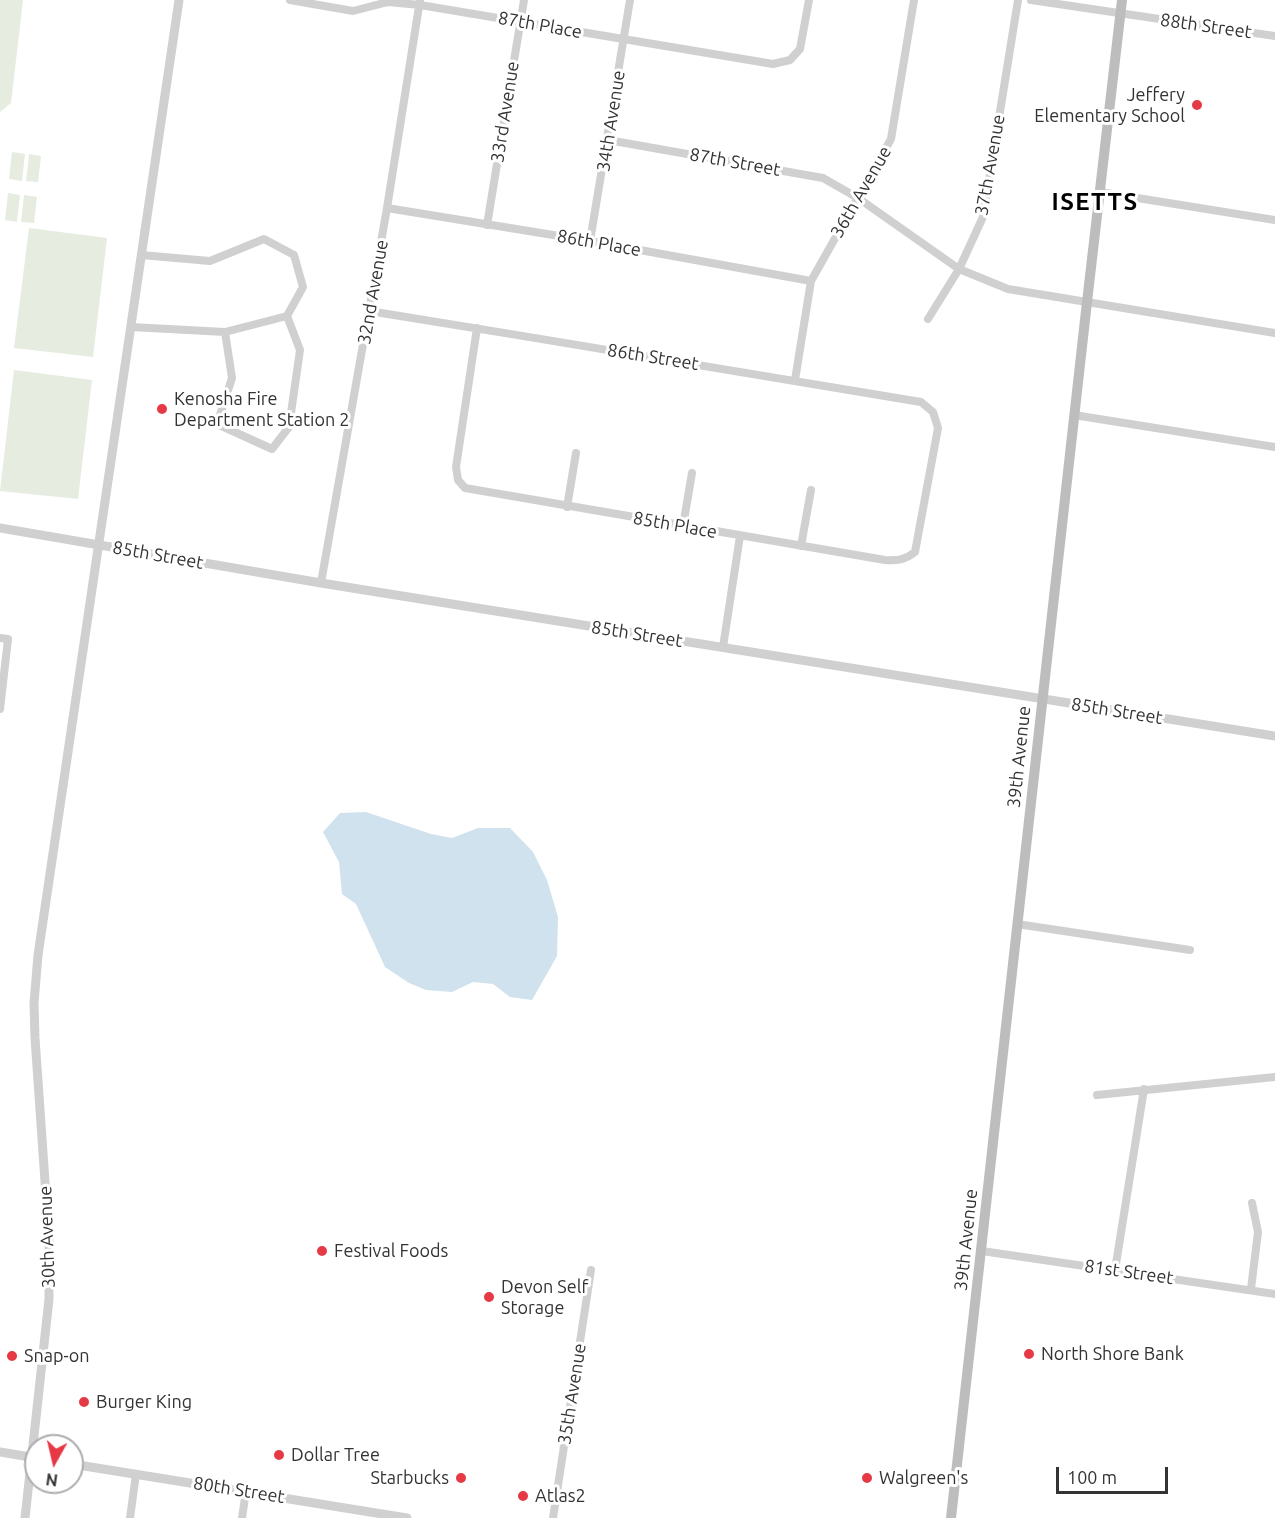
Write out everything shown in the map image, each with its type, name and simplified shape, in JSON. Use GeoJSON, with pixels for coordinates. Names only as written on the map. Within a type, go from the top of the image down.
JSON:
{"type":"FeatureCollection","features":[{"type":"Feature","properties":{"kind":"main road","name":"39th Avenue"},"geometry":{"type":"LineString","coordinates":[[951,1518],[1122,0]]}},
{"type":"Feature","properties":{"kind":"street","name":"30th Avenue"},"geometry":{"type":"LineString","coordinates":[[37,1434],[49,1291],[49,1239],[35,1038],[34,1003],[38,955],[96,544],[131,327],[179,0]]}},
{"type":"Feature","properties":{"kind":"street","name":"87th Place"},"geometry":{"type":"LineString","coordinates":[[290,0],[353,10],[388,2],[420,2],[520,22],[773,64],[790,60],[801,49],[809,0]]}},
{"type":"Feature","properties":{"kind":"street","name":"33rd Avenue"},"geometry":{"type":"LineString","coordinates":[[487,225],[524,0]]}},
{"type":"Feature","properties":{"kind":"street","name":"34th Avenue"},"geometry":{"type":"LineString","coordinates":[[590,241],[630,0]]}},
{"type":"Feature","properties":{"kind":"street","name":"36th Avenue"},"geometry":{"type":"LineString","coordinates":[[795,380],[811,281],[891,139],[914,0]]}},
{"type":"Feature","properties":{"kind":"street","name":"37th Avenue"},"geometry":{"type":"LineString","coordinates":[[928,319],[959,269],[983,217],[1018,0]]}},
{"type":"Feature","properties":{"kind":"street","name":"88th Street"},"geometry":{"type":"LineString","coordinates":[[1031,0],[1275,36]]}},
{"type":"Feature","properties":{"kind":"street","name":"32nd Avenue"},"geometry":{"type":"LineString","coordinates":[[321,583],[387,208],[420,2]]}},
{"type":"Feature","properties":{"kind":"street","name":"87th Street"},"geometry":{"type":"LineString","coordinates":[[608,140],[823,178],[858,198],[959,269],[1008,289],[1087,302]]}},
{"type":"Feature","properties":{"kind":"street"},"geometry":{"type":"LineString","coordinates":[[1100,192],[1275,220]]}},
{"type":"Feature","properties":{"kind":"street","name":"86th Place"},"geometry":{"type":"LineString","coordinates":[[387,208],[590,241],[811,281]]}},
{"type":"Feature","properties":{"kind":"street"},"geometry":{"type":"LineString","coordinates":[[131,327],[225,332],[287,316],[303,287],[294,255],[264,239],[210,261],[141,255]]}},
{"type":"Feature","properties":{"kind":"street"},"geometry":{"type":"LineString","coordinates":[[1087,302],[1275,333]]}},
{"type":"Feature","properties":{"kind":"street","name":"86th Street"},"geometry":{"type":"LineString","coordinates":[[369,311],[921,402],[933,412],[938,428],[918,544],[915,552],[908,557]]}},
{"type":"Feature","properties":{"kind":"street"},"geometry":{"type":"LineString","coordinates":[[225,332],[232,378],[218,424],[272,449],[289,427],[300,350],[287,316]]}},
{"type":"Feature","properties":{"kind":"street","name":"85th Place"},"geometry":{"type":"LineString","coordinates":[[477,328],[456,467],[458,480],[465,488],[885,560],[898,561],[908,557]]}},
{"type":"Feature","properties":{"kind":"street"},"geometry":{"type":"LineString","coordinates":[[1074,415],[1275,447]]}},
{"type":"Feature","properties":{"kind":"street"},"geometry":{"type":"LineString","coordinates":[[567,507],[576,453]]}},
{"type":"Feature","properties":{"kind":"street"},"geometry":{"type":"LineString","coordinates":[[683,526],[692,473]]}},
{"type":"Feature","properties":{"kind":"street"},"geometry":{"type":"LineString","coordinates":[[801,546],[811,490]]}},
{"type":"Feature","properties":{"kind":"street","name":"85th Street"},"geometry":{"type":"LineString","coordinates":[[0,528],[321,583],[1275,736]]}},
{"type":"Feature","properties":{"kind":"street"},"geometry":{"type":"LineString","coordinates":[[723,647],[740,536]]}},
{"type":"Feature","properties":{"kind":"street"},"geometry":{"type":"LineString","coordinates":[[0,710],[4,638]]}},
{"type":"Feature","properties":{"kind":"street"},"geometry":{"type":"LineString","coordinates":[[1017,924],[1190,950]]}},
{"type":"Feature","properties":{"kind":"street"},"geometry":{"type":"LineString","coordinates":[[1096,1095],[1275,1077]]}},
{"type":"Feature","properties":{"kind":"street"},"geometry":{"type":"LineString","coordinates":[[1114,1270],[1144,1089]]}},
{"type":"Feature","properties":{"kind":"street"},"geometry":{"type":"LineString","coordinates":[[1251,1289],[1258,1232],[1252,1203]]}},
{"type":"Feature","properties":{"kind":"street","name":"81st Street"},"geometry":{"type":"LineString","coordinates":[[982,1251],[1275,1294]]}},
{"type":"Feature","properties":{"kind":"street","name":"35th Avenue"},"geometry":{"type":"LineString","coordinates":[[553,1518],[591,1270]]}},
{"type":"Feature","properties":{"kind":"street"},"geometry":{"type":"LineString","coordinates":[[0,1452],[24,1456]]}},
{"type":"Feature","properties":{"kind":"street","name":"80th Street"},"geometry":{"type":"LineString","coordinates":[[84,1466],[246,1491],[350,1514],[407,1518]]}},
{"type":"Feature","properties":{"kind":"street"},"geometry":{"type":"LineString","coordinates":[[130,1518],[136,1474]]}},
{"type":"Feature","properties":{"kind":"street"},"geometry":{"type":"LineString","coordinates":[[242,1518],[246,1491]]}},
{"type":"Feature","properties":{"kind":"street","name":"30th Avenue"},"geometry":{"type":"LineString","coordinates":[[26,1518],[30,1494]]}},
{"type":"Feature","properties":{"kind":"shaded area"},"geometry":{"type":"Polygon","coordinates":[[[0,0],[23,0],[11,103],[0,112],[0,0]]]}},
{"type":"Feature","properties":{"kind":"shaded area"},"geometry":{"type":"Polygon","coordinates":[[[12,152],[25,154],[22,181],[9,179],[12,152]]]}},
{"type":"Feature","properties":{"kind":"shaded area"},"geometry":{"type":"Polygon","coordinates":[[[29,154],[41,156],[38,182],[26,181],[29,154]]]}},
{"type":"Feature","properties":{"kind":"shaded area"},"geometry":{"type":"Polygon","coordinates":[[[8,193],[20,195],[17,222],[5,220],[8,193]]]}},
{"type":"Feature","properties":{"kind":"shaded area"},"geometry":{"type":"Polygon","coordinates":[[[24,195],[37,197],[34,223],[21,222],[24,195]]]}},
{"type":"Feature","properties":{"kind":"shaded area"},"geometry":{"type":"Polygon","coordinates":[[[29,228],[107,238],[93,357],[14,348],[29,228]]]}},
{"type":"Feature","properties":{"kind":"shaded area"},"geometry":{"type":"Polygon","coordinates":[[[14,370],[92,380],[78,499],[0,491],[14,370]]]}},
{"type":"Feature","properties":{"kind":"water"},"geometry":{"type":"Polygon","coordinates":[[[366,812],[431,834],[452,838],[478,828],[510,828],[533,852],[547,880],[558,917],[557,956],[532,1000],[510,997],[493,984],[473,982],[452,992],[426,990],[409,983],[385,967],[356,904],[342,894],[339,862],[323,832],[340,813],[366,812]]]}},
{"type":"Feature","properties":{"kind":"place","name":"Jeffery Elementary School"},"geometry":{"type":"Point","coordinates":[1197,105]}},
{"type":"Feature","properties":{"kind":"place","name":"Kenosha Fire Department Station 2"},"geometry":{"type":"Point","coordinates":[162,409]}},
{"type":"Feature","properties":{"kind":"place","name":"Festival Foods"},"geometry":{"type":"Point","coordinates":[322,1251]}},
{"type":"Feature","properties":{"kind":"place","name":"Devon Self Storage"},"geometry":{"type":"Point","coordinates":[489,1297]}},
{"type":"Feature","properties":{"kind":"place","name":"North Shore Bank"},"geometry":{"type":"Point","coordinates":[1029,1354]}},
{"type":"Feature","properties":{"kind":"place","name":"Snap-on"},"geometry":{"type":"Point","coordinates":[12,1356]}},
{"type":"Feature","properties":{"kind":"place","name":"Burger King"},"geometry":{"type":"Point","coordinates":[84,1402]}},
{"type":"Feature","properties":{"kind":"place","name":"Dollar Tree"},"geometry":{"type":"Point","coordinates":[279,1455]}},
{"type":"Feature","properties":{"kind":"place","name":"Starbucks"},"geometry":{"type":"Point","coordinates":[461,1478]}},
{"type":"Feature","properties":{"kind":"place","name":"Walgreen's"},"geometry":{"type":"Point","coordinates":[867,1478]}},
{"type":"Feature","properties":{"kind":"place","name":"Atlas2"},"geometry":{"type":"Point","coordinates":[523,1496]}},
{"type":"Feature","properties":{"kind":"district","name":"ISETTS"},"geometry":{"type":"Point","coordinates":[1095,202]}}]}
